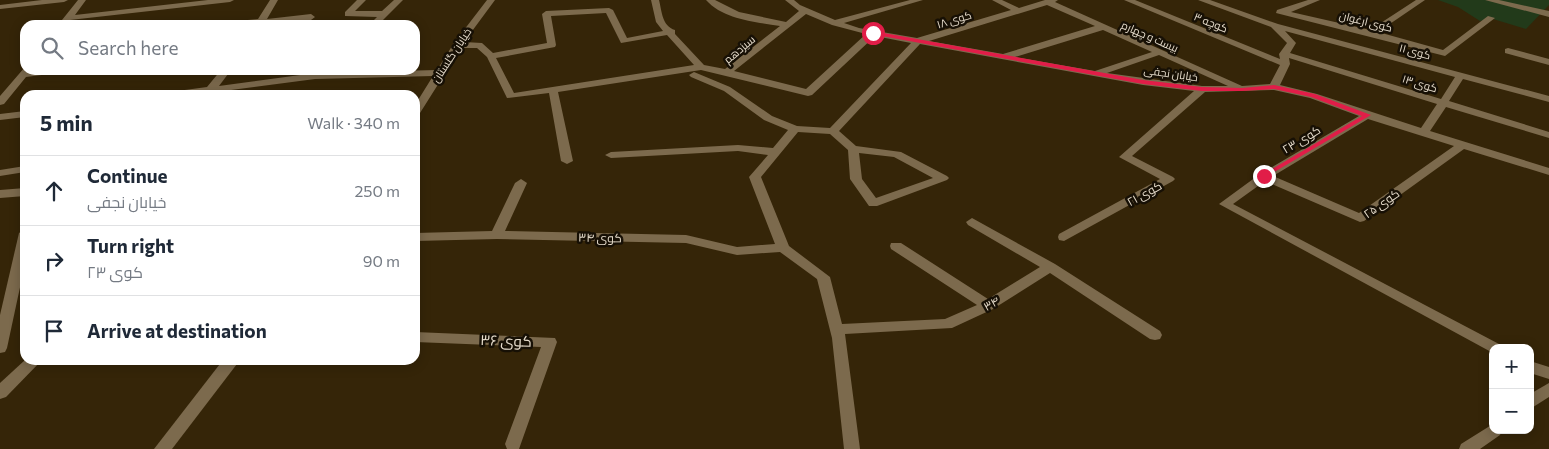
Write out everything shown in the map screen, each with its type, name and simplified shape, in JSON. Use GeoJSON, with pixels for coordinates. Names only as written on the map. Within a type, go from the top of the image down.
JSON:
{"type":"FeatureCollection","features":[{"type":"Feature","properties":{"kind":"street"},"geometry":{"type":"LineString","coordinates":[[0,7],[64,0]]}},
{"type":"Feature","properties":{"kind":"street"},"geometry":{"type":"LineString","coordinates":[[66,20],[82,0]]}},
{"type":"Feature","properties":{"kind":"street"},"geometry":{"type":"LineString","coordinates":[[73,20],[230,0]]}},
{"type":"Feature","properties":{"kind":"street"},"geometry":{"type":"LineString","coordinates":[[262,20],[274,0]]}},
{"type":"Feature","properties":{"kind":"street"},"geometry":{"type":"LineString","coordinates":[[362,0],[348,14],[386,14]]}},
{"type":"Feature","properties":{"kind":"street"},"geometry":{"type":"LineString","coordinates":[[379,20],[399,0]]}},
{"type":"Feature","properties":{"kind":"street","name":"خیابان گلستان"},"geometry":{"type":"LineString","coordinates":[[420,105],[457,44],[491,0]]}},
{"type":"Feature","properties":{"kind":"street"},"geometry":{"type":"LineString","coordinates":[[655,0],[660,22],[672,32],[697,71],[727,88],[768,118],[795,129],[833,131],[854,149],[897,154],[943,178],[873,203],[856,179],[854,149]]}},
{"type":"Feature","properties":{"kind":"street"},"geometry":{"type":"LineString","coordinates":[[710,0],[716,6],[734,13],[788,24]]}},
{"type":"Feature","properties":{"kind":"street","name":"خیابان نجفی"},"geometry":{"type":"LineString","coordinates":[[789,0],[805,11],[835,23],[873,33],[1097,74],[1202,89],[1242,90],[1274,87],[1313,96],[1367,115],[1549,172]]}},
{"type":"Feature","properties":{"kind":"street"},"geometry":{"type":"LineString","coordinates":[[835,23],[919,0]]}},
{"type":"Feature","properties":{"kind":"street"},"geometry":{"type":"LineString","coordinates":[[996,0],[1019,11]]}},
{"type":"Feature","properties":{"kind":"street","name":"کوچه ۳"},"geometry":{"type":"LineString","coordinates":[[1128,0],[1285,59]]}},
{"type":"Feature","properties":{"kind":"street","name":"کوی ۱۱"},"geometry":{"type":"LineString","coordinates":[[1202,0],[1275,26],[1549,98]]}},
{"type":"Feature","properties":{"kind":"street"},"geometry":{"type":"LineString","coordinates":[[1274,87],[1292,43],[1275,26],[1270,18],[1280,12],[1316,0]]}},
{"type":"Feature","properties":{"kind":"street"},"geometry":{"type":"LineString","coordinates":[[1371,33],[1421,0]]}},
{"type":"Feature","properties":{"kind":"street"},"geometry":{"type":"LineString","coordinates":[[1489,0],[1549,14]]}},
{"type":"Feature","properties":{"kind":"street","name":"کوی ۱۸"},"geometry":{"type":"LineString","coordinates":[[918,41],[1051,1]]}},
{"type":"Feature","properties":{"kind":"street","name":"بیست و چهارم"},"geometry":{"type":"LineString","coordinates":[[1051,1],[1102,27],[1242,90]]}},
{"type":"Feature","properties":{"kind":"street"},"geometry":{"type":"LineString","coordinates":[[492,56],[552,45],[546,14],[608,10],[624,41],[672,32]]}},
{"type":"Feature","properties":{"kind":"street","name":"سیزدهم"},"geometry":{"type":"LineString","coordinates":[[728,72],[805,11]]}},
{"type":"Feature","properties":{"kind":"street","name":"کوی ارغوان"},"geometry":{"type":"LineString","coordinates":[[1280,12],[1446,53],[1491,18]]}},
{"type":"Feature","properties":{"kind":"street"},"geometry":{"type":"LineString","coordinates":[[286,20],[311,17]]}},
{"type":"Feature","properties":{"kind":"street"},"geometry":{"type":"LineString","coordinates":[[1004,57],[1102,27]]}},
{"type":"Feature","properties":{"kind":"street","name":"سیزدهم"},"geometry":{"type":"LineString","coordinates":[[728,72],[808,93],[873,33]]}},
{"type":"Feature","properties":{"kind":"street"},"geometry":{"type":"LineString","coordinates":[[833,131],[918,41]]}},
{"type":"Feature","properties":{"kind":"street"},"geometry":{"type":"LineString","coordinates":[[457,44],[479,45],[492,56],[510,96],[697,71],[728,72]]}},
{"type":"Feature","properties":{"kind":"street"},"geometry":{"type":"LineString","coordinates":[[1508,51],[1549,62]]}},
{"type":"Feature","properties":{"kind":"street"},"geometry":{"type":"LineString","coordinates":[[1097,74],[1160,52]]}},
{"type":"Feature","properties":{"kind":"street","name":"کوی ۱۳"},"geometry":{"type":"LineString","coordinates":[[1285,59],[1549,135]]}},
{"type":"Feature","properties":{"kind":"street"},"geometry":{"type":"LineString","coordinates":[[420,73],[440,73]]}},
{"type":"Feature","properties":{"kind":"street"},"geometry":{"type":"LineString","coordinates":[[0,102],[22,75]]}},
{"type":"Feature","properties":{"kind":"street"},"geometry":{"type":"LineString","coordinates":[[210,90],[222,75]]}},
{"type":"Feature","properties":{"kind":"street"},"geometry":{"type":"LineString","coordinates":[[210,90],[305,75]]}},
{"type":"Feature","properties":{"kind":"street"},"geometry":{"type":"LineString","coordinates":[[1424,132],[1461,75]]}},
{"type":"Feature","properties":{"kind":"street","name":"کوی ۲۱"},"geometry":{"type":"LineString","coordinates":[[1064,237],[1169,179],[1125,157],[1202,89]]}},
{"type":"Feature","properties":{"kind":"street"},"geometry":{"type":"LineString","coordinates":[[553,90],[567,161]]}},
{"type":"Feature","properties":{"kind":"street"},"geometry":{"type":"LineString","coordinates":[[2,119],[20,115]]}},
{"type":"Feature","properties":{"kind":"street","name":"کوی ۲۳"},"geometry":{"type":"LineString","coordinates":[[1367,115],[1264,176],[1225,204],[1489,345]]}},
{"type":"Feature","properties":{"kind":"street"},"geometry":{"type":"LineString","coordinates":[[795,129],[755,176],[783,248],[823,277],[836,329],[852,449]]}},
{"type":"Feature","properties":{"kind":"street","name":"کوی ۲۵"},"geometry":{"type":"LineString","coordinates":[[1264,176],[1360,218],[1462,145]]}},
{"type":"Feature","properties":{"kind":"street"},"geometry":{"type":"LineString","coordinates":[[611,155],[738,148],[776,152]]}},
{"type":"Feature","properties":{"kind":"street"},"geometry":{"type":"LineString","coordinates":[[0,173],[20,170]]}},
{"type":"Feature","properties":{"kind":"street"},"geometry":{"type":"LineString","coordinates":[[497,235],[521,183]]}},
{"type":"Feature","properties":{"kind":"street"},"geometry":{"type":"LineString","coordinates":[[0,194],[20,192]]}},
{"type":"Feature","properties":{"kind":"street"},"geometry":{"type":"LineString","coordinates":[[972,222],[1050,267],[1155,335]]}},
{"type":"Feature","properties":{"kind":"street","name":"کوی ۳۴"},"geometry":{"type":"LineString","coordinates":[[420,238],[497,235],[686,239],[737,252],[783,248]]}},
{"type":"Feature","properties":{"kind":"street"},"geometry":{"type":"LineString","coordinates":[[896,246],[988,306]]}},
{"type":"Feature","properties":{"kind":"street"},"geometry":{"type":"LineString","coordinates":[[0,348],[20,256]]}},
{"type":"Feature","properties":{"kind":"street","name":"۳۴"},"geometry":{"type":"LineString","coordinates":[[836,329],[947,324],[988,306],[1050,267]]}},
{"type":"Feature","properties":{"kind":"street","name":"کوی ۳۶"},"geometry":{"type":"LineString","coordinates":[[420,337],[550,342],[513,444]]}},
{"type":"Feature","properties":{"kind":"street"},"geometry":{"type":"LineString","coordinates":[[0,393],[29,365]]}},
{"type":"Feature","properties":{"kind":"street"},"geometry":{"type":"LineString","coordinates":[[162,449],[228,365]]}},
{"type":"Feature","properties":{"kind":"street"},"geometry":{"type":"LineString","coordinates":[[1534,368],[1549,373]]}},
{"type":"Feature","properties":{"kind":"street"},"geometry":{"type":"LineString","coordinates":[[1534,400],[1549,389]]}},
{"type":"Feature","properties":{"kind":"street"},"geometry":{"type":"LineString","coordinates":[[1467,449],[1489,434]]}},
{"type":"Feature","properties":{"kind":"green space"},"geometry":{"type":"Polygon","coordinates":[[[1438,0],[1549,0],[1549,5],[1526,29],[1493,19],[1480,21],[1458,7],[1438,0]]]}},
{"type":"Feature","properties":{"kind":"route"},"geometry":{"type":"LineString","coordinates":[[873,33],[1143,82],[1202,89],[1242,90],[1274,87],[1313,96],[1367,115],[1264,176]]}}]}
